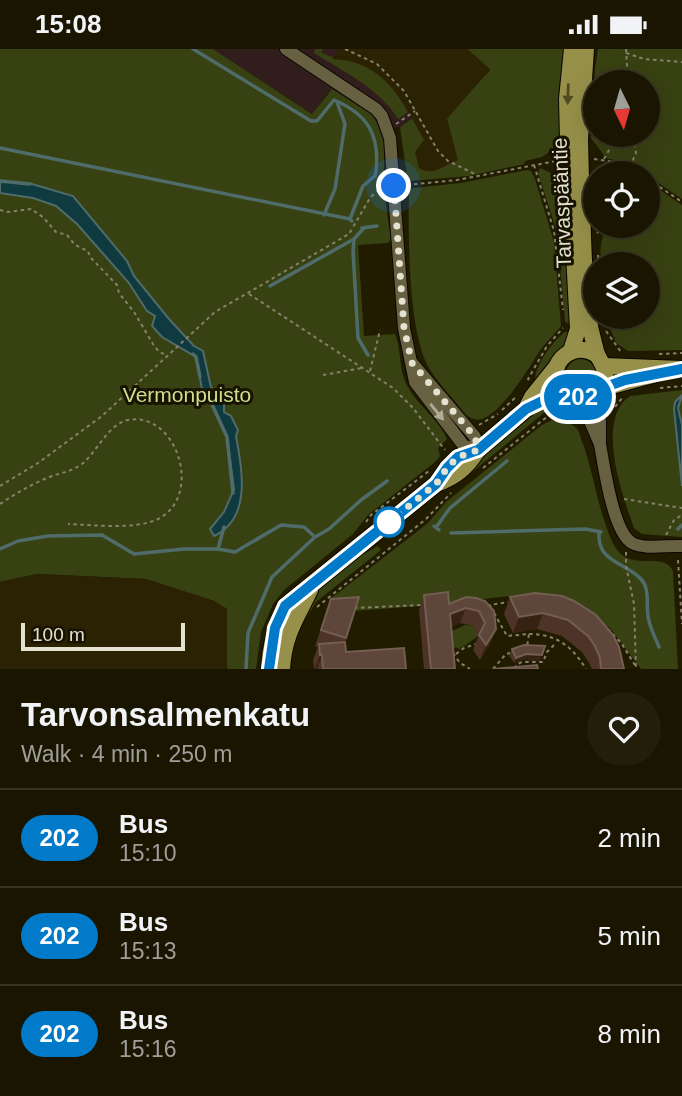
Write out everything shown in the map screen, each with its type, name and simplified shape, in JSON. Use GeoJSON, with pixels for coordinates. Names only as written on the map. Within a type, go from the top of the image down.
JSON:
{"type":"FeatureCollection","features":[{"type":"Feature","properties":{"kind":"main road","name":"Tarvaspääntie"},"geometry":{"type":"LineString","coordinates":[[571,351],[578,329],[574,139],[567,99],[572,49]]}},
{"type":"Feature","properties":{"kind":"main road","name":"Tarvaspääntie"},"geometry":{"type":"LineString","coordinates":[[574,139],[586,49]]}},
{"type":"Feature","properties":{"kind":"main road","name":"Tarvaspääntie"},"geometry":{"type":"LineString","coordinates":[[575,179],[587,308],[600,361]]}},
{"type":"Feature","properties":{"kind":"main road"},"geometry":{"type":"LineString","coordinates":[[269,669],[275,628],[285,606],[436,484],[453,478],[466,467],[478,450],[522,402],[532,397],[560,360],[571,351],[584,349],[600,361],[677,370]]}},
{"type":"Feature","properties":{"kind":"main road"},"geometry":{"type":"LineString","coordinates":[[598,390],[604,378],[600,361]]}},
{"type":"Feature","properties":{"kind":"main road"},"geometry":{"type":"LineString","coordinates":[[557,366],[557,379],[563,391]]}},
{"type":"Feature","properties":{"kind":"main road"},"geometry":{"type":"LineString","coordinates":[[522,402],[563,391],[580,398],[598,390],[677,370]]}},
{"type":"Feature","properties":{"kind":"main road"},"geometry":{"type":"LineString","coordinates":[[282,669],[291,625],[313,584]]}},
{"type":"Feature","properties":{"kind":"street"},"geometry":{"type":"LineString","coordinates":[[286,49],[304,54],[382,116],[390,138],[404,328],[415,382],[419,390],[464,436],[464,446],[478,450]]}},
{"type":"Feature","properties":{"kind":"street"},"geometry":{"type":"LineString","coordinates":[[598,390],[600,444],[612,503],[626,537],[639,545],[680,546]]}},
{"type":"Feature","properties":{"kind":"street"},"geometry":{"type":"LineString","coordinates":[[580,398],[600,444]]}},
{"type":"Feature","properties":{"kind":"path"},"geometry":{"type":"LineString","coordinates":[[345,49],[377,64],[404,91],[438,151],[448,161],[478,176]]}},
{"type":"Feature","properties":{"kind":"path"},"geometry":{"type":"LineString","coordinates":[[627,70],[626,51],[644,59],[682,62]]}},
{"type":"Feature","properties":{"kind":"path"},"geometry":{"type":"LineString","coordinates":[[396,124],[416,110]]}},
{"type":"Feature","properties":{"kind":"path"},"geometry":{"type":"LineString","coordinates":[[604,159],[609,147]]}},
{"type":"Feature","properties":{"kind":"path"},"geometry":{"type":"LineString","coordinates":[[592,159],[610,161]]}},
{"type":"Feature","properties":{"kind":"path"},"geometry":{"type":"LineString","coordinates":[[394,186],[478,176],[563,160]]}},
{"type":"Feature","properties":{"kind":"path"},"geometry":{"type":"LineString","coordinates":[[533,164],[557,246],[564,328],[578,329]]}},
{"type":"Feature","properties":{"kind":"path"},"geometry":{"type":"LineString","coordinates":[[660,187],[682,201]]}},
{"type":"Feature","properties":{"kind":"path"},"geometry":{"type":"LineString","coordinates":[[0,486],[38,463],[102,416],[215,311],[349,233],[370,198],[380,188]]}},
{"type":"Feature","properties":{"kind":"path"},"geometry":{"type":"LineString","coordinates":[[0,210],[8,212],[31,209],[43,217],[55,232],[67,235],[75,245],[88,251],[90,257],[117,285],[119,293],[159,352],[168,356]]}},
{"type":"Feature","properties":{"kind":"path"},"geometry":{"type":"LineString","coordinates":[[247,293],[393,387],[413,408],[445,451],[500,413],[522,402]]}},
{"type":"Feature","properties":{"kind":"path"},"geometry":{"type":"LineString","coordinates":[[369,372],[380,330]]}},
{"type":"Feature","properties":{"kind":"path"},"geometry":{"type":"LineString","coordinates":[[324,377],[327,374],[363,368]]}},
{"type":"Feature","properties":{"kind":"path"},"geometry":{"type":"LineString","coordinates":[[523,387],[528,379]]}},
{"type":"Feature","properties":{"kind":"path"},"geometry":{"type":"LineString","coordinates":[[483,468],[548,416],[553,409]]}},
{"type":"Feature","properties":{"kind":"path"},"geometry":{"type":"LineString","coordinates":[[0,504],[49,477],[71,471],[84,462],[113,429],[124,421],[140,419],[158,426],[176,452],[181,467],[182,486],[176,501],[160,518],[139,524],[68,524]]}},
{"type":"Feature","properties":{"kind":"path"},"geometry":{"type":"LineString","coordinates":[[314,612],[320,604],[426,519],[459,487]]}},
{"type":"Feature","properties":{"kind":"path"},"geometry":{"type":"LineString","coordinates":[[623,503],[622,499],[682,507]]}},
{"type":"Feature","properties":{"kind":"path"},"geometry":{"type":"LineString","coordinates":[[682,515],[674,520],[664,537],[677,537],[680,546],[682,624]]}},
{"type":"Feature","properties":{"kind":"path"},"geometry":{"type":"LineString","coordinates":[[627,569],[634,604],[636,668]]}},
{"type":"Feature","properties":{"kind":"path"},"geometry":{"type":"LineString","coordinates":[[484,604],[516,600]]}},
{"type":"Feature","properties":{"kind":"path"},"geometry":{"type":"LineString","coordinates":[[320,604],[326,607]]}},
{"type":"Feature","properties":{"kind":"path"},"geometry":{"type":"LineString","coordinates":[[353,608],[422,605]]}},
{"type":"Feature","properties":{"kind":"path"},"geometry":{"type":"LineString","coordinates":[[489,605],[508,636],[529,633],[555,638],[570,647],[586,669]]}},
{"type":"Feature","properties":{"kind":"path"},"geometry":{"type":"LineString","coordinates":[[606,627],[622,644],[636,668]]}},
{"type":"Feature","properties":{"kind":"path"},"geometry":{"type":"LineString","coordinates":[[527,649],[529,633]]}},
{"type":"Feature","properties":{"kind":"path"},"geometry":{"type":"LineString","coordinates":[[456,655],[467,646],[478,643]]}},
{"type":"Feature","properties":{"kind":"path"},"geometry":{"type":"LineString","coordinates":[[515,669],[516,665],[522,662],[543,662],[554,645]]}},
{"type":"Feature","properties":{"kind":"path"},"geometry":{"type":"LineString","coordinates":[[449,648],[460,663],[470,669]]}},
{"type":"Feature","properties":{"kind":"path"},"geometry":{"type":"LineString","coordinates":[[493,669],[506,654],[517,651]]}},
{"type":"Feature","properties":{"kind":"path"},"geometry":{"type":"LineString","coordinates":[[522,662],[523,669]]}},
{"type":"Feature","properties":{"kind":"shaded area"},"geometry":{"type":"Polygon","coordinates":[[[213,49],[467,49],[413,118],[400,127],[381,129],[328,92],[313,114],[213,49]]]}},
{"type":"Feature","properties":{"kind":"green space","name":"Vermonpuisto"},"geometry":{"type":"Polygon","coordinates":[[[0,49],[213,49],[312,114],[332,89],[371,114],[381,129],[384,140],[384,191],[391,240],[388,243],[358,245],[364,336],[395,334],[408,387],[447,439],[438,448],[440,456],[435,462],[368,515],[353,534],[284,590],[273,604],[261,632],[256,669],[227,669],[227,609],[214,601],[146,579],[37,574],[0,582],[0,49]]]}},
{"type":"Feature","properties":{"kind":"green space"},"geometry":{"type":"Polygon","coordinates":[[[315,49],[323,49],[321,52],[326,55],[358,62],[374,70],[394,90],[408,112],[398,119],[382,99],[349,74],[314,53],[315,49]]]}},
{"type":"Feature","properties":{"kind":"green space"},"geometry":{"type":"Polygon","coordinates":[[[467,49],[566,49],[562,143],[542,157],[525,161],[524,164],[469,176],[410,181],[400,127],[413,118],[425,140],[415,152],[490,70],[467,49]]]}},
{"type":"Feature","properties":{"kind":"green space"},"geometry":{"type":"Polygon","coordinates":[[[598,49],[682,49],[682,199],[660,184],[660,161],[618,161],[606,158],[598,147],[660,147],[660,70],[595,70],[598,49]]]}},
{"type":"Feature","properties":{"kind":"green space"},"geometry":{"type":"Polygon","coordinates":[[[540,168],[564,179],[573,326],[565,322],[557,232],[538,173],[540,168]]]}},
{"type":"Feature","properties":{"kind":"green space"},"geometry":{"type":"Polygon","coordinates":[[[531,171],[535,179],[554,242],[561,326],[498,408],[482,419],[476,419],[466,415],[442,386],[422,352],[413,308],[409,191],[413,188],[461,183],[531,171]]]}},
{"type":"Feature","properties":{"kind":"green space"},"geometry":{"type":"Polygon","coordinates":[[[660,190],[682,205],[682,350],[628,351],[616,343],[611,329],[660,329],[660,252],[601,252],[602,240],[660,238],[660,190]]]}},
{"type":"Feature","properties":{"kind":"green space"},"geometry":{"type":"Polygon","coordinates":[[[565,332],[573,332],[570,341],[535,381],[545,354],[565,332]]]}},
{"type":"Feature","properties":{"kind":"green space"},"geometry":{"type":"Polygon","coordinates":[[[581,359],[591,364],[596,374],[591,384],[581,389],[571,384],[566,374],[571,364],[581,359]]]}},
{"type":"Feature","properties":{"kind":"green space"},"geometry":{"type":"Polygon","coordinates":[[[682,390],[682,537],[642,534],[634,528],[618,478],[614,458],[614,422],[620,407],[630,396],[682,390]]]}},
{"type":"Feature","properties":{"kind":"green space"},"geometry":{"type":"Polygon","coordinates":[[[542,408],[545,412],[470,474],[467,470],[542,408]]]}},
{"type":"Feature","properties":{"kind":"green space"},"geometry":{"type":"Polygon","coordinates":[[[552,420],[569,423],[579,432],[599,504],[618,551],[634,560],[660,562],[673,571],[678,669],[641,669],[610,628],[582,610],[553,599],[527,594],[327,613],[332,603],[329,600],[428,523],[446,502],[542,425],[552,420]]]}},
{"type":"Feature","properties":{"kind":"green space"},"geometry":{"type":"Polygon","coordinates":[[[378,546],[381,550],[316,602],[288,648],[317,592],[351,561],[378,546]]]}},
{"type":"Feature","properties":{"kind":"green space"},"geometry":{"type":"Polygon","coordinates":[[[465,625],[473,626],[478,636],[460,649],[450,646],[450,632],[465,625]]]}},
{"type":"Feature","properties":{"kind":"sand"},"geometry":{"type":"Polygon","coordinates":[[[339,49],[467,49],[490,69],[447,119],[458,160],[434,171],[419,168],[415,152],[424,140],[408,110],[378,75],[350,61],[332,59],[339,49]]]}},
{"type":"Feature","properties":{"kind":"sand"},"geometry":{"type":"Polygon","coordinates":[[[37,574],[146,579],[214,601],[227,609],[227,669],[0,669],[0,582],[37,574]]]}},
{"type":"Feature","properties":{"kind":"water"},"geometry":{"type":"Polygon","coordinates":[[[0,181],[32,184],[73,196],[127,261],[134,276],[169,319],[194,346],[203,351],[212,392],[224,399],[224,412],[231,416],[238,430],[236,436],[242,478],[242,492],[234,518],[214,536],[210,529],[224,512],[234,489],[227,437],[209,397],[202,389],[196,357],[162,337],[152,326],[155,316],[147,311],[129,283],[77,224],[56,206],[33,198],[0,193],[0,181]]]}},
{"type":"Feature","properties":{"kind":"water"},"geometry":{"type":"Polygon","coordinates":[[[682,395],[678,408],[682,425],[682,486],[674,409],[675,402],[682,395]]]}},
{"type":"Feature","properties":{"kind":"building"},"geometry":{"type":"Polygon","coordinates":[[[448,592],[449,604],[466,597],[485,601],[494,611],[496,629],[486,645],[479,635],[485,623],[479,611],[466,608],[450,614],[455,669],[431,669],[424,595],[448,592]]]}},
{"type":"Feature","properties":{"kind":"building"},"geometry":{"type":"Polygon","coordinates":[[[535,593],[562,596],[596,615],[613,635],[624,669],[601,669],[595,646],[588,636],[568,620],[543,613],[519,617],[510,597],[535,593]]]}},
{"type":"Feature","properties":{"kind":"building"},"geometry":{"type":"Polygon","coordinates":[[[359,597],[346,638],[321,630],[331,599],[359,597]]]}},
{"type":"Feature","properties":{"kind":"building"},"geometry":{"type":"Polygon","coordinates":[[[345,642],[346,652],[404,648],[406,669],[323,669],[319,644],[345,642]]]}},
{"type":"Feature","properties":{"kind":"building"},"geometry":{"type":"Polygon","coordinates":[[[524,645],[545,646],[542,655],[526,654],[516,658],[512,649],[524,645]]]}},
{"type":"Feature","properties":{"kind":"building"},"geometry":{"type":"Polygon","coordinates":[[[537,665],[538,669],[493,669],[537,665]]]}},
{"type":"Feature","properties":{"kind":"waterway"},"geometry":{"type":"LineString","coordinates":[[193,49],[311,121],[317,121],[334,100],[363,119],[376,146],[376,171],[375,176],[363,186],[350,219]]}},
{"type":"Feature","properties":{"kind":"waterway"},"geometry":{"type":"LineString","coordinates":[[324,215],[335,189],[345,124],[337,102]]}},
{"type":"Feature","properties":{"kind":"waterway"},"geometry":{"type":"LineString","coordinates":[[0,148],[352,221]]}},
{"type":"Feature","properties":{"kind":"waterway"},"geometry":{"type":"LineString","coordinates":[[0,181],[30,184]]}},
{"type":"Feature","properties":{"kind":"waterway"},"geometry":{"type":"LineString","coordinates":[[362,228],[377,226]]}},
{"type":"Feature","properties":{"kind":"waterway"},"geometry":{"type":"LineString","coordinates":[[270,286],[354,239],[363,229]]}},
{"type":"Feature","properties":{"kind":"waterway"},"geometry":{"type":"LineString","coordinates":[[354,239],[358,338],[368,355]]}},
{"type":"Feature","properties":{"kind":"waterway"},"geometry":{"type":"LineString","coordinates":[[193,354],[200,377]]}},
{"type":"Feature","properties":{"kind":"waterway"},"geometry":{"type":"LineString","coordinates":[[210,400],[227,437],[233,493]]}},
{"type":"Feature","properties":{"kind":"waterway"},"geometry":{"type":"LineString","coordinates":[[437,526],[450,508],[507,461]]}},
{"type":"Feature","properties":{"kind":"waterway"},"geometry":{"type":"LineString","coordinates":[[246,669],[248,633],[272,577],[315,537],[329,529],[387,481]]}},
{"type":"Feature","properties":{"kind":"waterway"},"geometry":{"type":"LineString","coordinates":[[0,549],[18,541],[48,536],[102,535],[134,554],[184,549],[235,552],[281,525],[304,527],[315,537]]}},
{"type":"Feature","properties":{"kind":"waterway"},"geometry":{"type":"LineString","coordinates":[[678,529],[682,525]]}},
{"type":"Feature","properties":{"kind":"waterway"},"geometry":{"type":"LineString","coordinates":[[434,526],[439,530]]}},
{"type":"Feature","properties":{"kind":"waterway"},"geometry":{"type":"LineString","coordinates":[[218,549],[224,527]]}},
{"type":"Feature","properties":{"kind":"waterway"},"geometry":{"type":"LineString","coordinates":[[451,533],[585,529],[601,532]]}},
{"type":"Feature","properties":{"kind":"waterway"},"geometry":{"type":"LineString","coordinates":[[599,533],[602,550],[607,556],[635,573],[644,583],[649,620],[659,647]]}},
{"type":"Feature","properties":{"kind":"bus line","name":"202"},"geometry":{"type":"LineString","coordinates":[[269,669],[275,628],[285,606],[436,484],[458,457],[478,450],[526,409],[556,393],[563,391],[574,397],[586,397],[625,380],[682,369]]}},
{"type":"Feature","properties":{"kind":"route"},"geometry":{"type":"LineString","coordinates":[[389,522],[436,484],[458,457],[478,450],[475,437],[412,363],[404,328],[394,186]]}}]}
